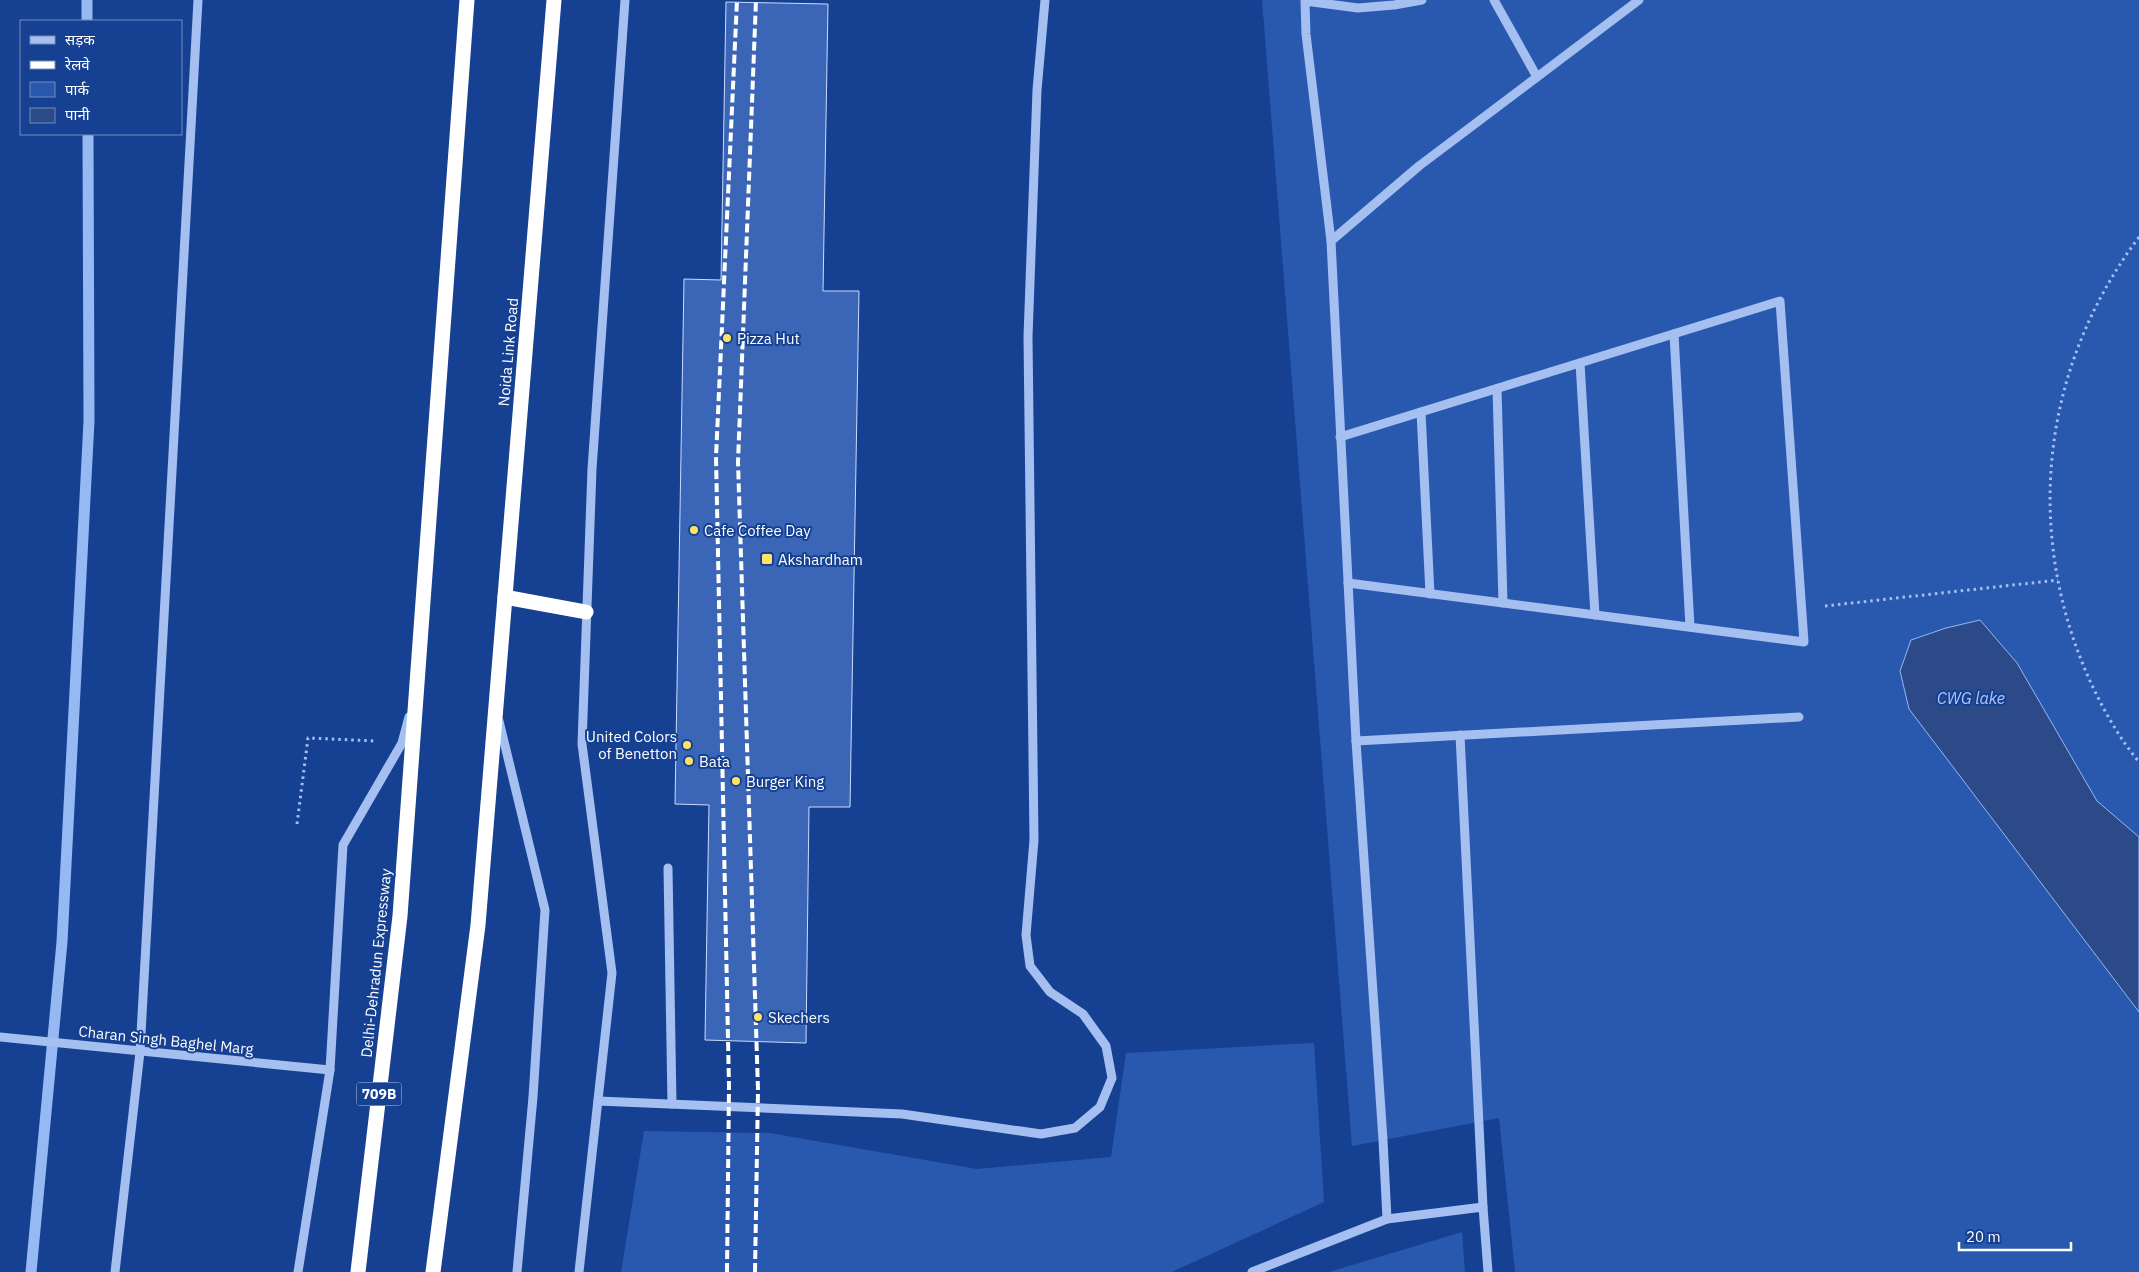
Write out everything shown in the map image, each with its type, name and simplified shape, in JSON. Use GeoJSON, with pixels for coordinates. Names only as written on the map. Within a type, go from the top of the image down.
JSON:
{"type":"FeatureCollection","features":[{"type":"Feature","properties":{"kind":"highway"},"geometry":{"type":"LineString","coordinates":[[418,688],[467,0]]}},
{"type":"Feature","properties":{"kind":"highway","name":"Noida Link Road"},"geometry":{"type":"LineString","coordinates":[[495,706],[554,0]]}},
{"type":"Feature","properties":{"kind":"highway"},"geometry":{"type":"LineString","coordinates":[[504,597],[586,612]]}},
{"type":"Feature","properties":{"kind":"highway","name":"Delhi-Dehradun Expressway"},"geometry":{"type":"LineString","coordinates":[[358,1272],[400,916],[418,688]]}},
{"type":"Feature","properties":{"kind":"highway"},"geometry":{"type":"LineString","coordinates":[[433,1272],[478,925],[495,706]]}},
{"type":"Feature","properties":{"kind":"street"},"geometry":{"type":"LineString","coordinates":[[115,1272],[140,1052],[198,0]]}},
{"type":"Feature","properties":{"kind":"street"},"geometry":{"type":"LineString","coordinates":[[579,1272],[612,974],[582,744],[592,469],[625,0]]}},
{"type":"Feature","properties":{"kind":"street"},"geometry":{"type":"LineString","coordinates":[[598,1101],[902,1114],[1041,1134],[1075,1128],[1100,1107],[1112,1078],[1106,1046],[1083,1014],[1050,992],[1030,966],[1026,935],[1034,840],[1028,337],[1037,90],[1044,0]]}},
{"type":"Feature","properties":{"kind":"street"},"geometry":{"type":"LineString","coordinates":[[1386,1219],[1383,1140],[1356,741],[1331,241],[1306,34],[1305,1],[1358,8],[1422,0]]}},
{"type":"Feature","properties":{"kind":"street"},"geometry":{"type":"LineString","coordinates":[[1494,0],[1536,77]]}},
{"type":"Feature","properties":{"kind":"street"},"geometry":{"type":"LineString","coordinates":[[1331,241],[1418,166],[1639,0]]}},
{"type":"Feature","properties":{"kind":"street"},"geometry":{"type":"LineString","coordinates":[[1340,437],[1780,301],[1804,642],[1348,583]]}},
{"type":"Feature","properties":{"kind":"street"},"geometry":{"type":"LineString","coordinates":[[1674,334],[1690,627]]}},
{"type":"Feature","properties":{"kind":"street"},"geometry":{"type":"LineString","coordinates":[[1580,363],[1595,615]]}},
{"type":"Feature","properties":{"kind":"street"},"geometry":{"type":"LineString","coordinates":[[1497,389],[1502,603]]}},
{"type":"Feature","properties":{"kind":"street"},"geometry":{"type":"LineString","coordinates":[[1421,412],[1430,594]]}},
{"type":"Feature","properties":{"kind":"street"},"geometry":{"type":"LineString","coordinates":[[298,1272],[330,1070],[343,845],[402,742],[418,688]]}},
{"type":"Feature","properties":{"kind":"street"},"geometry":{"type":"LineString","coordinates":[[495,706],[545,910],[534,1097],[516,1272]]}},
{"type":"Feature","properties":{"kind":"street"},"geometry":{"type":"LineString","coordinates":[[1356,741],[1799,718]]}},
{"type":"Feature","properties":{"kind":"street"},"geometry":{"type":"LineString","coordinates":[[1460,736],[1483,1207],[1488,1272]]}},
{"type":"Feature","properties":{"kind":"street"},"geometry":{"type":"LineString","coordinates":[[668,868],[672,1104]]}},
{"type":"Feature","properties":{"kind":"street","name":"Charan Singh Baghel Marg"},"geometry":{"type":"LineString","coordinates":[[0,1037],[330,1070]]}},
{"type":"Feature","properties":{"kind":"street"},"geometry":{"type":"LineString","coordinates":[[1252,1272],[1386,1219],[1483,1207]]}},
{"type":"Feature","properties":{"kind":"path"},"geometry":{"type":"LineString","coordinates":[[2139,237],[2107,284],[2084,330],[2072,362],[2060,405],[2051,460],[2050,505],[2058,580],[2069,628],[2085,670],[2108,715],[2139,762]]}},
{"type":"Feature","properties":{"kind":"path"},"geometry":{"type":"LineString","coordinates":[[1802,608],[2058,580]]}},
{"type":"Feature","properties":{"kind":"path"},"geometry":{"type":"LineString","coordinates":[[296,824],[308,738],[402,742]]}},
{"type":"Feature","properties":{"kind":"green space"},"geometry":{"type":"Polygon","coordinates":[[[1262,0],[2139,0],[2139,1272],[1515,1272],[1499,1118],[1352,1146],[1262,0]]]}},
{"type":"Feature","properties":{"kind":"green space"},"geometry":{"type":"Polygon","coordinates":[[[1314,1043],[1324,1202],[1172,1272],[621,1272],[644,1131],[770,1133],[977,1169],[1111,1157],[1126,1053],[1314,1043]]]}},
{"type":"Feature","properties":{"kind":"green space"},"geometry":{"type":"Polygon","coordinates":[[[1462,1232],[1465,1272],[1329,1272],[1462,1232]]]}},
{"type":"Feature","properties":{"kind":"water","name":"CWG lake"},"geometry":{"type":"Polygon","coordinates":[[[1980,620],[2017,663],[2097,801],[2139,837],[2139,1012],[1909,709],[1900,671],[1911,640],[1946,628],[1980,620]]]}},
{"type":"Feature","properties":{"kind":"building","name":"Akshardham"},"geometry":{"type":"Polygon","coordinates":[[[726,2],[828,4],[823,291],[859,291],[850,807],[809,807],[806,1043],[705,1040],[709,805],[675,804],[684,279],[721,280],[726,2]]]}},
{"type":"Feature","properties":{"kind":"waterway"},"geometry":{"type":"LineString","coordinates":[[87,0],[87,20]]}},
{"type":"Feature","properties":{"kind":"waterway"},"geometry":{"type":"LineString","coordinates":[[31,1272],[62,942],[89,421],[88,135]]}},
{"type":"Feature","properties":{"kind":"railway"},"geometry":{"type":"LineString","coordinates":[[727,1272],[729,1087],[716,457],[737,0]]}},
{"type":"Feature","properties":{"kind":"railway"},"geometry":{"type":"LineString","coordinates":[[755,1272],[758,1090],[738,462],[756,0]]}},
{"type":"Feature","properties":{"kind":"place","name":"Pizza Hut"},"geometry":{"type":"Point","coordinates":[727,338]}},
{"type":"Feature","properties":{"kind":"place","name":"Cafe Coffee Day"},"geometry":{"type":"Point","coordinates":[694,530]}},
{"type":"Feature","properties":{"kind":"place","name":"Akshardham"},"geometry":{"type":"Point","coordinates":[767,559]}},
{"type":"Feature","properties":{"kind":"place","name":"United Colors of Benetton"},"geometry":{"type":"Point","coordinates":[687,745]}},
{"type":"Feature","properties":{"kind":"place","name":"Bata"},"geometry":{"type":"Point","coordinates":[689,761]}},
{"type":"Feature","properties":{"kind":"place","name":"Burger King"},"geometry":{"type":"Point","coordinates":[736,781]}},
{"type":"Feature","properties":{"kind":"place","name":"Skechers"},"geometry":{"type":"Point","coordinates":[758,1017]}}]}
